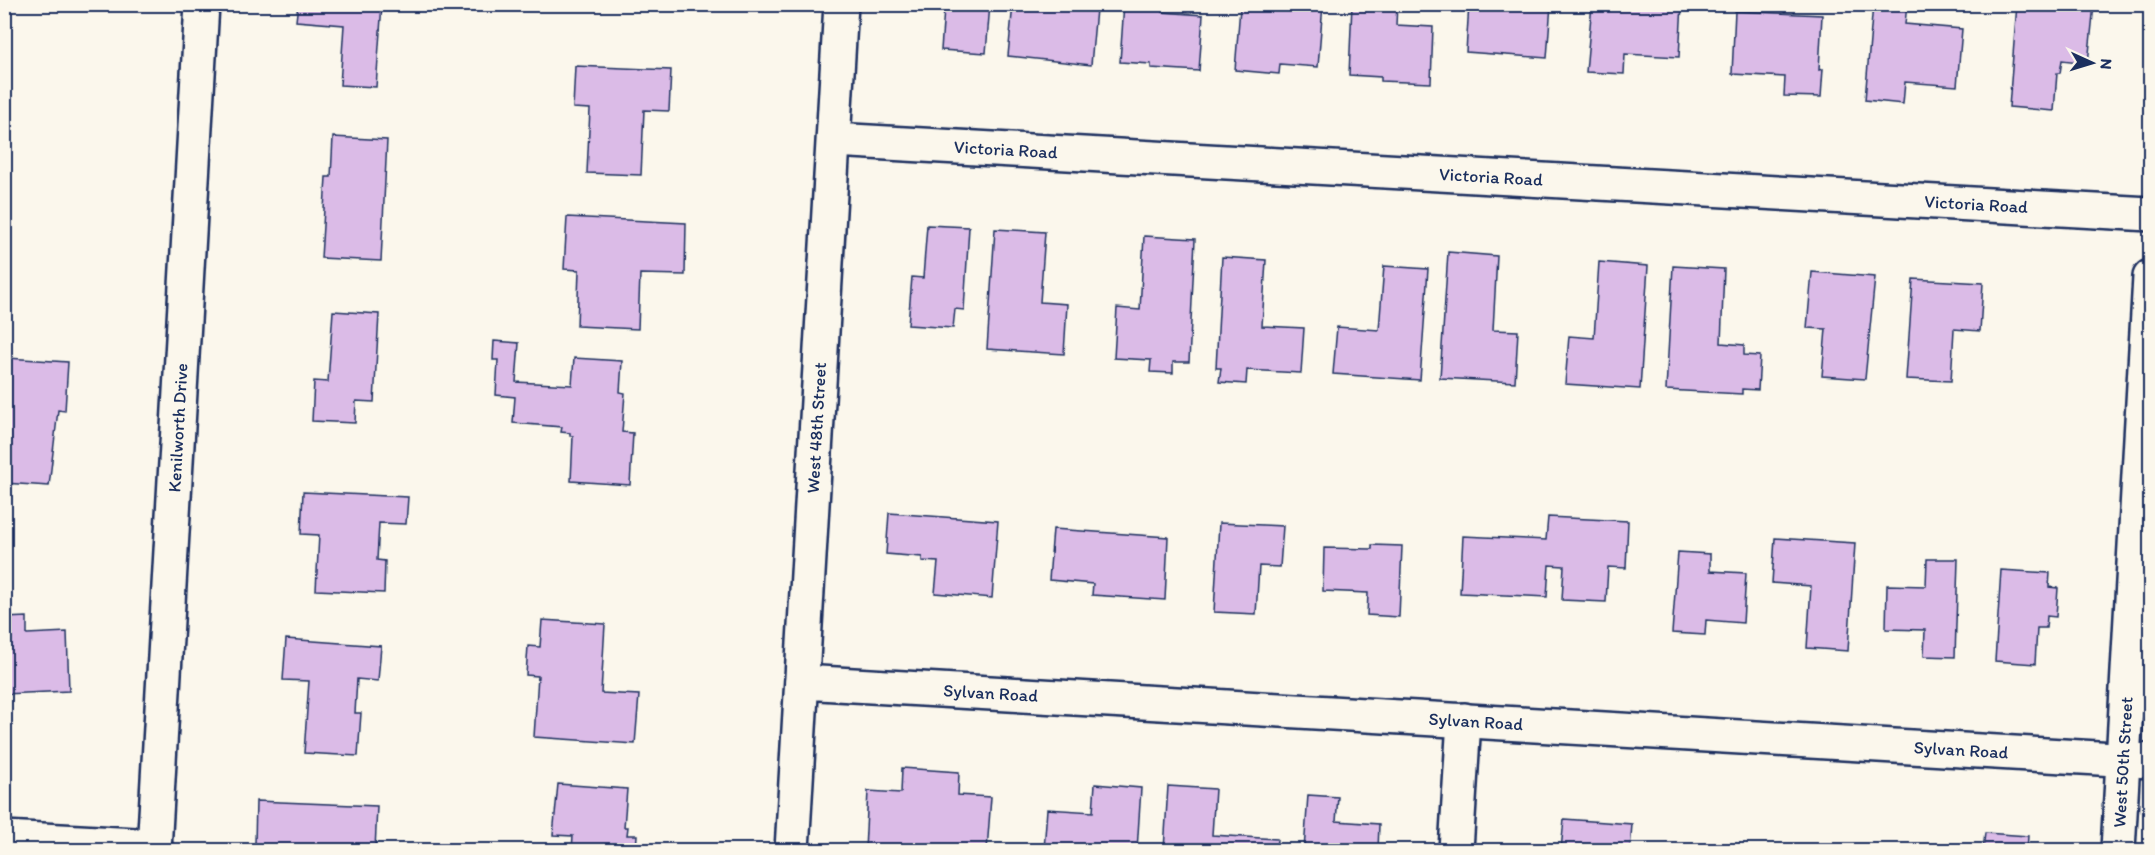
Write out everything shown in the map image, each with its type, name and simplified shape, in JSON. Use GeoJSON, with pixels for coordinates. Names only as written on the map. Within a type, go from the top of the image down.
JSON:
{"type":"FeatureCollection","features":[{"type":"Feature","properties":{"kind":"street","name":"Kenilworth Drive"},"geometry":{"type":"LineString","coordinates":[[154,848],[202,4]]}},
{"type":"Feature","properties":{"kind":"street","name":"West 48th Street"},"geometry":{"type":"LineString","coordinates":[[792,850],[841,4]]}},
{"type":"Feature","properties":{"kind":"street","name":"Victoria Road"},"geometry":{"type":"LineString","coordinates":[[834,140],[2151,214]]}},
{"type":"Feature","properties":{"kind":"street","name":"West 50th Street"},"geometry":{"type":"LineString","coordinates":[[2118,850],[2137,760],[2151,277]]}},
{"type":"Feature","properties":{"kind":"street","name":"Sylvan Road"},"geometry":{"type":"LineString","coordinates":[[802,682],[2137,760]]}},
{"type":"Feature","properties":{"kind":"street"},"geometry":{"type":"LineString","coordinates":[[1456,850],[1464,720]]}},
{"type":"Feature","properties":{"kind":"street"},"geometry":{"type":"LineString","coordinates":[[4,838],[154,848]]}},
{"type":"Feature","properties":{"kind":"building"},"geometry":{"type":"Polygon","coordinates":[[[298,4],[382,4],[376,87],[340,85],[344,25],[296,21],[298,4]]]}},
{"type":"Feature","properties":{"kind":"building"},"geometry":{"type":"Polygon","coordinates":[[[917,4],[990,4],[986,53],[941,50],[944,9],[917,7],[917,4]]]}},
{"type":"Feature","properties":{"kind":"building"},"geometry":{"type":"Polygon","coordinates":[[[1013,4],[1091,4],[1091,9],[1096,9],[1091,65],[1008,56],[1013,4]]]}},
{"type":"Feature","properties":{"kind":"building"},"geometry":{"type":"Polygon","coordinates":[[[1124,4],[1163,4],[1162,12],[1203,15],[1199,71],[1151,68],[1151,64],[1120,62],[1124,4]]]}},
{"type":"Feature","properties":{"kind":"building"},"geometry":{"type":"Polygon","coordinates":[[[1272,4],[1323,4],[1318,67],[1280,64],[1279,74],[1235,70],[1240,8],[1271,11],[1272,4]]]}},
{"type":"Feature","properties":{"kind":"building"},"geometry":{"type":"Polygon","coordinates":[[[1352,4],[1397,4],[1396,25],[1433,27],[1431,83],[1381,81],[1381,77],[1349,75],[1352,4]]]}},
{"type":"Feature","properties":{"kind":"building"},"geometry":{"type":"Polygon","coordinates":[[[1469,4],[1551,4],[1547,58],[1466,52],[1469,4]]]}},
{"type":"Feature","properties":{"kind":"building"},"geometry":{"type":"Polygon","coordinates":[[[1592,4],[1682,4],[1679,57],[1625,54],[1624,74],[1586,72],[1592,4]]]}},
{"type":"Feature","properties":{"kind":"building"},"geometry":{"type":"Polygon","coordinates":[[[1873,4],[1907,4],[1905,24],[1962,29],[1957,86],[1905,82],[1903,104],[1865,100],[1873,4]]]}},
{"type":"Feature","properties":{"kind":"building"},"geometry":{"type":"Polygon","coordinates":[[[2017,4],[2094,5],[2088,63],[2062,60],[2060,73],[2057,73],[2054,111],[2009,107],[2017,4]]]}},
{"type":"Feature","properties":{"kind":"building"},"geometry":{"type":"Polygon","coordinates":[[[1735,11],[1822,15],[1819,70],[1823,69],[1821,97],[1784,96],[1785,77],[1732,74],[1735,11]]]}},
{"type":"Feature","properties":{"kind":"building"},"geometry":{"type":"Polygon","coordinates":[[[575,66],[671,70],[669,111],[644,110],[641,175],[587,173],[590,109],[573,108],[575,66]]]}},
{"type":"Feature","properties":{"kind":"building"},"geometry":{"type":"Polygon","coordinates":[[[333,137],[387,140],[381,261],[321,258],[326,177],[331,177],[333,137]]]}},
{"type":"Feature","properties":{"kind":"building"},"geometry":{"type":"Polygon","coordinates":[[[567,217],[686,223],[685,275],[640,274],[638,329],[577,326],[579,270],[564,269],[567,217]]]}},
{"type":"Feature","properties":{"kind":"building"},"geometry":{"type":"Polygon","coordinates":[[[927,225],[969,227],[964,310],[955,309],[953,328],[908,325],[912,277],[923,278],[927,225]]]}},
{"type":"Feature","properties":{"kind":"building"},"geometry":{"type":"Polygon","coordinates":[[[995,229],[1045,232],[1040,302],[1067,304],[1064,354],[987,349],[995,229]]]}},
{"type":"Feature","properties":{"kind":"building"},"geometry":{"type":"Polygon","coordinates":[[[1144,236],[1195,239],[1189,362],[1173,362],[1173,373],[1150,372],[1151,360],[1114,358],[1117,308],[1140,310],[1144,236]]]}},
{"type":"Feature","properties":{"kind":"building"},"geometry":{"type":"Polygon","coordinates":[[[1448,252],[1497,256],[1493,330],[1518,331],[1515,382],[1440,378],[1448,252]]]}},
{"type":"Feature","properties":{"kind":"building"},"geometry":{"type":"Polygon","coordinates":[[[1222,257],[1266,260],[1262,326],[1304,328],[1301,373],[1247,370],[1246,384],[1219,382],[1221,368],[1216,368],[1222,257]]]}},
{"type":"Feature","properties":{"kind":"building"},"geometry":{"type":"Polygon","coordinates":[[[1599,262],[1648,266],[1640,389],[1565,384],[1569,336],[1594,338],[1599,262]]]}},
{"type":"Feature","properties":{"kind":"building"},"geometry":{"type":"Polygon","coordinates":[[[1384,266],[1428,269],[1420,380],[1333,374],[1337,327],[1379,330],[1384,266]]]}},
{"type":"Feature","properties":{"kind":"building"},"geometry":{"type":"Polygon","coordinates":[[[1673,266],[1724,269],[1721,343],[1744,345],[1744,355],[1760,356],[1758,390],[1742,389],[1742,394],[1666,390],[1673,266]]]}},
{"type":"Feature","properties":{"kind":"building"},"geometry":{"type":"Polygon","coordinates":[[[1812,272],[1875,277],[1865,379],[1822,376],[1826,329],[1807,328],[1812,272]]]}},
{"type":"Feature","properties":{"kind":"building"},"geometry":{"type":"Polygon","coordinates":[[[1913,279],[1983,283],[1980,331],[1954,329],[1951,381],[1906,379],[1913,279]]]}},
{"type":"Feature","properties":{"kind":"building"},"geometry":{"type":"Polygon","coordinates":[[[333,311],[379,314],[374,402],[356,401],[355,423],[312,421],[314,381],[328,382],[333,311]]]}},
{"type":"Feature","properties":{"kind":"building"},"geometry":{"type":"Polygon","coordinates":[[[494,341],[519,343],[516,382],[572,385],[574,358],[622,361],[620,392],[625,393],[622,432],[633,433],[630,485],[571,481],[573,436],[570,436],[570,433],[561,432],[562,427],[513,423],[515,397],[496,395],[498,360],[493,360],[494,341]]]}},
{"type":"Feature","properties":{"kind":"building"},"geometry":{"type":"Polygon","coordinates":[[[7,358],[68,362],[65,411],[58,410],[49,486],[4,483],[4,391],[7,358]]]}},
{"type":"Feature","properties":{"kind":"building"},"geometry":{"type":"Polygon","coordinates":[[[303,492],[408,497],[406,524],[379,523],[377,560],[385,561],[384,593],[316,590],[319,535],[301,534],[303,492]]]}},
{"type":"Feature","properties":{"kind":"building"},"geometry":{"type":"Polygon","coordinates":[[[889,513],[998,521],[992,598],[935,593],[938,562],[922,561],[922,557],[886,554],[889,513]]]}},
{"type":"Feature","properties":{"kind":"building"},"geometry":{"type":"Polygon","coordinates":[[[1548,517],[1628,521],[1626,568],[1608,567],[1606,602],[1562,600],[1564,566],[1549,565],[1547,597],[1460,593],[1463,536],[1546,540],[1548,517]]]}},
{"type":"Feature","properties":{"kind":"building"},"geometry":{"type":"Polygon","coordinates":[[[1219,523],[1283,526],[1280,567],[1259,566],[1256,614],[1214,612],[1219,523]]]}},
{"type":"Feature","properties":{"kind":"building"},"geometry":{"type":"Polygon","coordinates":[[[1053,529],[1168,537],[1165,600],[1092,595],[1093,584],[1049,580],[1053,529]]]}},
{"type":"Feature","properties":{"kind":"building"},"geometry":{"type":"Polygon","coordinates":[[[1775,538],[1855,543],[1848,651],[1807,648],[1811,586],[1772,583],[1775,538]]]}},
{"type":"Feature","properties":{"kind":"building"},"geometry":{"type":"Polygon","coordinates":[[[1372,545],[1402,546],[1399,617],[1367,615],[1368,593],[1323,591],[1324,548],[1372,549],[1372,545]]]}},
{"type":"Feature","properties":{"kind":"building"},"geometry":{"type":"Polygon","coordinates":[[[1678,552],[1710,554],[1710,571],[1746,573],[1743,623],[1706,620],[1705,635],[1672,633],[1678,552]]]}},
{"type":"Feature","properties":{"kind":"building"},"geometry":{"type":"Polygon","coordinates":[[[1927,559],[1958,559],[1955,657],[1924,656],[1925,630],[1886,629],[1887,585],[1926,586],[1927,559]]]}},
{"type":"Feature","properties":{"kind":"building"},"geometry":{"type":"Polygon","coordinates":[[[2001,570],[2050,573],[2049,587],[2058,588],[2056,617],[2047,616],[2046,628],[2037,628],[2035,664],[1995,661],[2001,570]]]}},
{"type":"Feature","properties":{"kind":"building"},"geometry":{"type":"Polygon","coordinates":[[[27,617],[27,634],[67,632],[69,691],[4,694],[4,618],[27,617]]]}},
{"type":"Feature","properties":{"kind":"building"},"geometry":{"type":"Polygon","coordinates":[[[542,620],[605,624],[601,693],[639,695],[635,744],[534,737],[538,676],[526,675],[528,646],[540,647],[542,620]]]}},
{"type":"Feature","properties":{"kind":"building"},"geometry":{"type":"Polygon","coordinates":[[[286,639],[381,646],[378,681],[357,679],[355,713],[361,713],[358,756],[304,753],[309,681],[283,680],[286,639]]]}},
{"type":"Feature","properties":{"kind":"building"},"geometry":{"type":"Polygon","coordinates":[[[902,768],[959,772],[958,795],[991,797],[987,850],[919,850],[919,848],[901,846],[900,850],[865,850],[868,791],[901,793],[902,768]]]}},
{"type":"Feature","properties":{"kind":"building"},"geometry":{"type":"Polygon","coordinates":[[[558,784],[627,789],[624,827],[628,827],[627,835],[637,835],[636,850],[572,850],[573,836],[553,835],[558,784]]]}},
{"type":"Feature","properties":{"kind":"building"},"geometry":{"type":"Polygon","coordinates":[[[1095,784],[1141,788],[1137,850],[1044,850],[1047,809],[1093,812],[1095,784]]]}},
{"type":"Feature","properties":{"kind":"building"},"geometry":{"type":"Polygon","coordinates":[[[1168,786],[1215,789],[1212,835],[1277,839],[1276,850],[1164,850],[1168,786]]]}},
{"type":"Feature","properties":{"kind":"building"},"geometry":{"type":"Polygon","coordinates":[[[1308,795],[1338,797],[1336,821],[1379,824],[1378,850],[1304,850],[1308,795]]]}},
{"type":"Feature","properties":{"kind":"building"},"geometry":{"type":"Polygon","coordinates":[[[256,801],[377,806],[375,850],[260,850],[261,844],[255,844],[256,801]]]}},
{"type":"Feature","properties":{"kind":"building"},"geometry":{"type":"Polygon","coordinates":[[[1564,819],[1632,824],[1630,850],[1561,850],[1564,819]]]}},
{"type":"Feature","properties":{"kind":"building"},"geometry":{"type":"Polygon","coordinates":[[[1985,833],[2028,836],[2027,850],[1983,850],[1985,833]]]}}]}
